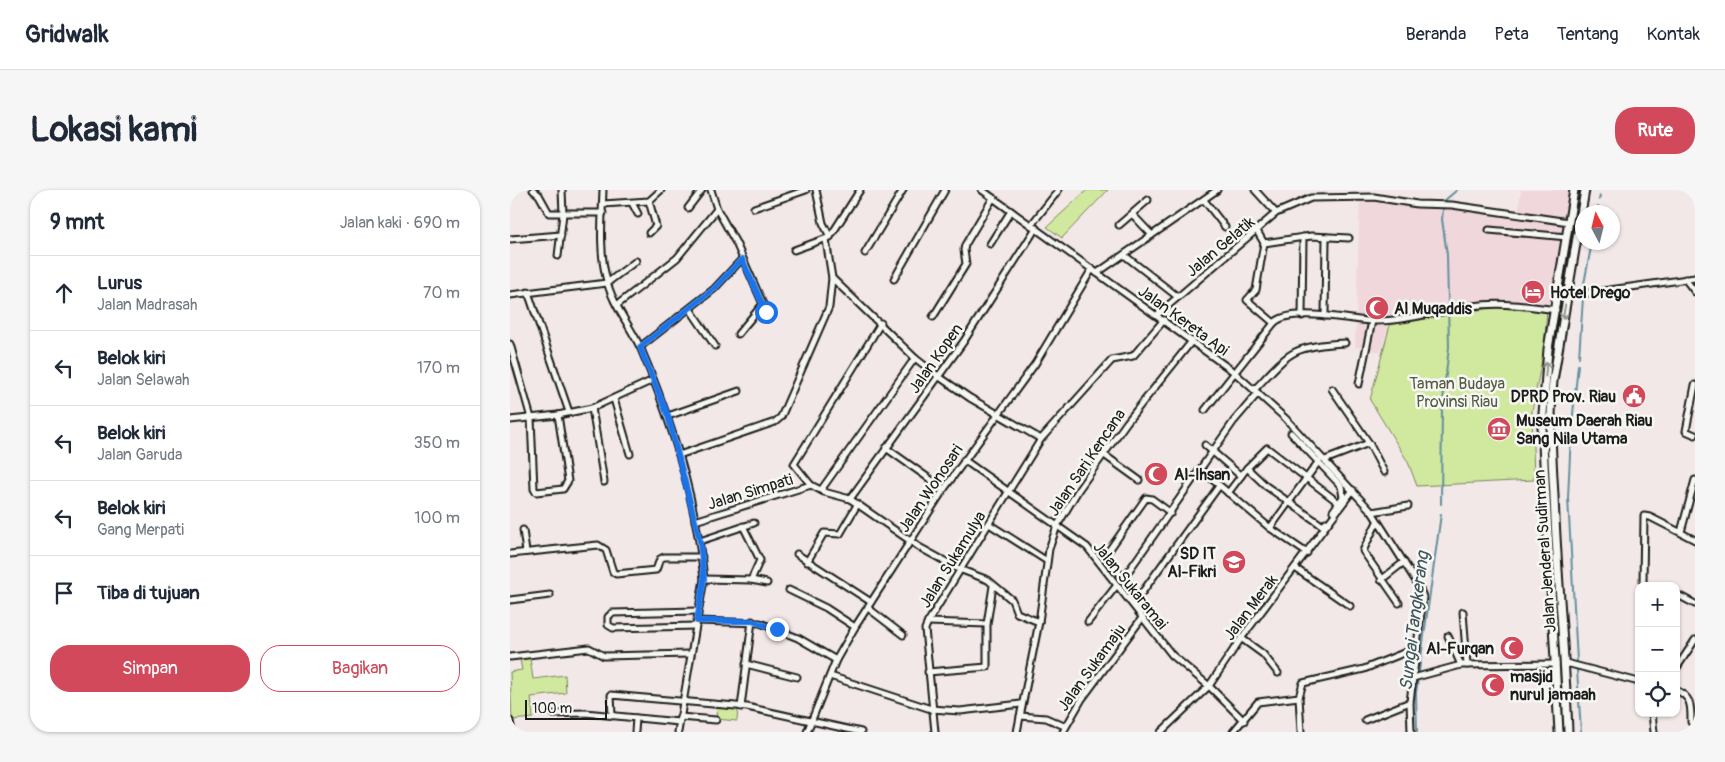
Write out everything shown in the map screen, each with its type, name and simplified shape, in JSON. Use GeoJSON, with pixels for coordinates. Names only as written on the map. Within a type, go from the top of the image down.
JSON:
{"type":"FeatureCollection","features":[{"type":"Feature","properties":{"kind":"main road","name":"Jalan Jenderal Sudirman"},"geometry":{"type":"LineString","coordinates":[[1559,732],[1544,499],[1542,426],[1548,348],[1556,310],[1574,190]]}},
{"type":"Feature","properties":{"kind":"main road","name":"Jalan Jenderal Sudirman"},"geometry":{"type":"LineString","coordinates":[[1568,732],[1566,663],[1556,554],[1551,427],[1553,381],[1585,190]]}},
{"type":"Feature","properties":{"kind":"street"},"geometry":{"type":"LineString","coordinates":[[533,190],[539,195],[546,212],[562,214],[603,213]]}},
{"type":"Feature","properties":{"kind":"street"},"geometry":{"type":"LineString","coordinates":[[558,256],[561,235],[562,190]]}},
{"type":"Feature","properties":{"kind":"street"},"geometry":{"type":"LineString","coordinates":[[603,190],[604,265],[607,283],[640,347],[668,416],[680,455],[700,541],[704,579],[678,732]]}},
{"type":"Feature","properties":{"kind":"street"},"geometry":{"type":"LineString","coordinates":[[603,204],[649,201],[660,190]]}},
{"type":"Feature","properties":{"kind":"street"},"geometry":{"type":"LineString","coordinates":[[688,208],[702,190]]}},
{"type":"Feature","properties":{"kind":"street"},"geometry":{"type":"LineString","coordinates":[[711,190],[716,209],[742,259],[766,312]]}},
{"type":"Feature","properties":{"kind":"street"},"geometry":{"type":"LineString","coordinates":[[754,208],[806,190]]}},
{"type":"Feature","properties":{"kind":"street"},"geometry":{"type":"LineString","coordinates":[[680,455],[775,422],[781,417],[829,307],[832,278],[828,239],[816,190]]}},
{"type":"Feature","properties":{"kind":"street"},"geometry":{"type":"LineString","coordinates":[[794,250],[828,239],[860,190]]}},
{"type":"Feature","properties":{"kind":"street"},"geometry":{"type":"LineString","coordinates":[[865,253],[903,190]]}},
{"type":"Feature","properties":{"kind":"street"},"geometry":{"type":"LineString","coordinates":[[894,278],[945,190]]}},
{"type":"Feature","properties":{"kind":"street","name":"Jalan Kereta Api"},"geometry":{"type":"LineString","coordinates":[[982,190],[1234,372],[1294,427],[1322,460],[1353,490],[1372,512],[1423,595],[1410,702],[1411,732]]}},
{"type":"Feature","properties":{"kind":"street"},"geometry":{"type":"LineString","coordinates":[[1094,271],[1124,255],[1217,190]]}},
{"type":"Feature","properties":{"kind":"street"},"geometry":{"type":"LineString","coordinates":[[1255,190],[1276,213]]}},
{"type":"Feature","properties":{"kind":"street"},"geometry":{"type":"LineString","coordinates":[[1322,196],[1324,190]]}},
{"type":"Feature","properties":{"kind":"street"},"geometry":{"type":"LineString","coordinates":[[1031,224],[1058,191]]}},
{"type":"Feature","properties":{"kind":"street","name":"Jalan Gelatik"},"geometry":{"type":"LineString","coordinates":[[1157,315],[1276,213],[1305,199],[1322,196],[1374,197],[1452,205],[1569,222]]}},
{"type":"Feature","properties":{"kind":"street"},"geometry":{"type":"LineString","coordinates":[[934,316],[966,264],[964,248],[993,198]]}},
{"type":"Feature","properties":{"kind":"street"},"geometry":{"type":"LineString","coordinates":[[1119,225],[1148,200]]}},
{"type":"Feature","properties":{"kind":"street"},"geometry":{"type":"LineString","coordinates":[[1204,200],[1225,227]]}},
{"type":"Feature","properties":{"kind":"street"},"geometry":{"type":"LineString","coordinates":[[649,201],[656,226],[649,233]]}},
{"type":"Feature","properties":{"kind":"street"},"geometry":{"type":"LineString","coordinates":[[632,203],[638,214]]}},
{"type":"Feature","properties":{"kind":"street"},"geometry":{"type":"LineString","coordinates":[[617,305],[677,258],[716,209]]}},
{"type":"Feature","properties":{"kind":"street"},"geometry":{"type":"LineString","coordinates":[[990,244],[1011,211]]}},
{"type":"Feature","properties":{"kind":"street"},"geometry":{"type":"LineString","coordinates":[[1132,214],[1152,235]]}},
{"type":"Feature","properties":{"kind":"street","name":"Jalan Kopen"},"geometry":{"type":"LineString","coordinates":[[850,499],[964,341],[1036,228]]}},
{"type":"Feature","properties":{"kind":"street"},"geometry":{"type":"LineString","coordinates":[[1490,230],[1567,237]]}},
{"type":"Feature","properties":{"kind":"street"},"geometry":{"type":"LineString","coordinates":[[1257,231],[1264,243],[1256,290],[1247,300],[1274,323]]}},
{"type":"Feature","properties":{"kind":"street"},"geometry":{"type":"LineString","coordinates":[[510,239],[561,235]]}},
{"type":"Feature","properties":{"kind":"street"},"geometry":{"type":"LineString","coordinates":[[1325,316],[1326,237]]}},
{"type":"Feature","properties":{"kind":"street"},"geometry":{"type":"LineString","coordinates":[[1264,243],[1303,238],[1349,238]]}},
{"type":"Feature","properties":{"kind":"street"},"geometry":{"type":"LineString","coordinates":[[1302,316],[1303,238]]}},
{"type":"Feature","properties":{"kind":"street"},"geometry":{"type":"LineString","coordinates":[[1124,255],[1178,297]]}},
{"type":"Feature","properties":{"kind":"street"},"geometry":{"type":"LineString","coordinates":[[640,347],[714,289],[742,259]]}},
{"type":"Feature","properties":{"kind":"street"},"geometry":{"type":"LineString","coordinates":[[510,295],[607,283],[636,262]]}},
{"type":"Feature","properties":{"kind":"street","name":"Jalan Wonosari"},"geometry":{"type":"LineString","coordinates":[[807,732],[836,660],[870,602],[964,460],[996,414],[1035,364],[1094,271]]}},
{"type":"Feature","properties":{"kind":"street"},"geometry":{"type":"LineString","coordinates":[[832,278],[881,323],[915,358],[938,376],[996,414],[1041,439]]}},
{"type":"Feature","properties":{"kind":"street"},"geometry":{"type":"LineString","coordinates":[[1567,296],[1695,278]]}},
{"type":"Feature","properties":{"kind":"street"},"geometry":{"type":"LineString","coordinates":[[1685,279],[1695,292]]}},
{"type":"Feature","properties":{"kind":"street"},"geometry":{"type":"LineString","coordinates":[[528,292],[569,412]]}},
{"type":"Feature","properties":{"kind":"street"},"geometry":{"type":"LineString","coordinates":[[738,334],[762,304]]}},
{"type":"Feature","properties":{"kind":"street"},"geometry":{"type":"LineString","coordinates":[[1206,410],[1234,372],[1274,323],[1281,318],[1325,316],[1372,321],[1473,306],[1515,304],[1556,310]]}},
{"type":"Feature","properties":{"kind":"street"},"geometry":{"type":"LineString","coordinates":[[690,309],[715,346]]}},
{"type":"Feature","properties":{"kind":"street","name":"Jalan Sukamulya"},"geometry":{"type":"LineString","coordinates":[[935,732],[931,709],[925,629],[928,622],[1041,439],[1112,360],[1133,356],[1164,320]]}},
{"type":"Feature","properties":{"kind":"street"},"geometry":{"type":"LineString","coordinates":[[1359,384],[1372,321]]}},
{"type":"Feature","properties":{"kind":"street"},"geometry":{"type":"LineString","coordinates":[[881,323],[794,464],[811,485],[850,499],[910,540],[959,569],[988,580],[1012,600],[1017,613],[1039,622]]}},
{"type":"Feature","properties":{"kind":"street","name":"Jalan Sari Kencana"},"geometry":{"type":"LineString","coordinates":[[1017,732],[1021,704],[1039,622],[1047,561],[1057,526],[1103,454],[1192,341]]}},
{"type":"Feature","properties":{"kind":"street"},"geometry":{"type":"LineString","coordinates":[[1122,579],[1171,513],[1212,452],[1283,359],[1299,349],[1311,345],[1345,343]]}},
{"type":"Feature","properties":{"kind":"street"},"geometry":{"type":"LineString","coordinates":[[510,344],[531,418],[535,490],[560,490],[565,488],[568,482],[558,415]]}},
{"type":"Feature","properties":{"kind":"street"},"geometry":{"type":"LineString","coordinates":[[821,490],[915,358]]}},
{"type":"Feature","properties":{"kind":"street"},"geometry":{"type":"LineString","coordinates":[[510,420],[558,415],[592,408],[652,380]]}},
{"type":"Feature","properties":{"kind":"street"},"geometry":{"type":"LineString","coordinates":[[1695,385],[1686,431],[1688,434],[1695,435]]}},
{"type":"Feature","properties":{"kind":"street"},"geometry":{"type":"LineString","coordinates":[[1332,389],[1369,443],[1384,472]]}},
{"type":"Feature","properties":{"kind":"street"},"geometry":{"type":"LineString","coordinates":[[668,416],[739,391]]}},
{"type":"Feature","properties":{"kind":"street"},"geometry":{"type":"LineString","coordinates":[[614,399],[630,454]]}},
{"type":"Feature","properties":{"kind":"street"},"geometry":{"type":"LineString","coordinates":[[592,408],[604,482]]}},
{"type":"Feature","properties":{"kind":"street"},"geometry":{"type":"LineString","coordinates":[[1247,468],[1266,486],[1324,526],[1344,496],[1342,488],[1322,460],[1291,433]]}},
{"type":"Feature","properties":{"kind":"street"},"geometry":{"type":"LineString","coordinates":[[1270,528],[1306,478],[1322,460],[1369,443]]}},
{"type":"Feature","properties":{"kind":"street"},"geometry":{"type":"LineString","coordinates":[[1205,445],[1241,476]]}},
{"type":"Feature","properties":{"kind":"street"},"geometry":{"type":"LineString","coordinates":[[886,448],[944,489]]}},
{"type":"Feature","properties":{"kind":"street"},"geometry":{"type":"LineString","coordinates":[[1228,493],[1247,468],[1268,448],[1339,503]]}},
{"type":"Feature","properties":{"kind":"street"},"geometry":{"type":"LineString","coordinates":[[1103,454],[1139,480]]}},
{"type":"Feature","properties":{"kind":"street","name":"Jalan Sukaramai"},"geometry":{"type":"LineString","coordinates":[[964,460],[1087,547],[1172,655],[1210,686],[1244,721]]}},
{"type":"Feature","properties":{"kind":"street"},"geometry":{"type":"LineString","coordinates":[[1200,469],[1270,528],[1306,552]]}},
{"type":"Feature","properties":{"kind":"street"},"geometry":{"type":"LineString","coordinates":[[1681,532],[1695,480]]}},
{"type":"Feature","properties":{"kind":"street","name":"Jalan Simpati"},"geometry":{"type":"LineString","coordinates":[[696,521],[811,485]]}},
{"type":"Feature","properties":{"kind":"street"},"geometry":{"type":"LineString","coordinates":[[1171,513],[1152,499],[1146,498],[1104,556],[1137,594],[1141,594],[1219,486]]}},
{"type":"Feature","properties":{"kind":"street","name":"Jalan Merak"},"geometry":{"type":"LineString","coordinates":[[1161,732],[1210,686],[1241,638],[1353,490]]}},
{"type":"Feature","properties":{"kind":"street"},"geometry":{"type":"LineString","coordinates":[[807,562],[824,533],[840,534],[857,505]]}},
{"type":"Feature","properties":{"kind":"street"},"geometry":{"type":"LineString","coordinates":[[1372,512],[1408,506]]}},
{"type":"Feature","properties":{"kind":"street"},"geometry":{"type":"LineString","coordinates":[[1643,582],[1643,517],[1648,516],[1695,540]]}},
{"type":"Feature","properties":{"kind":"street"},"geometry":{"type":"LineString","coordinates":[[1377,522],[1363,551],[1381,580],[1399,603]]}},
{"type":"Feature","properties":{"kind":"street"},"geometry":{"type":"LineString","coordinates":[[700,541],[754,523]]}},
{"type":"Feature","properties":{"kind":"street"},"geometry":{"type":"LineString","coordinates":[[989,524],[1047,561]]}},
{"type":"Feature","properties":{"kind":"street"},"geometry":{"type":"LineString","coordinates":[[743,526],[760,560],[751,580]]}},
{"type":"Feature","properties":{"kind":"street"},"geometry":{"type":"LineString","coordinates":[[522,530],[526,552]]}},
{"type":"Feature","properties":{"kind":"street"},"geometry":{"type":"LineString","coordinates":[[510,554],[598,545],[606,550],[613,572],[616,574],[656,570],[660,559],[664,557],[702,558]]}},
{"type":"Feature","properties":{"kind":"street"},"geometry":{"type":"LineString","coordinates":[[797,554],[870,602]]}},
{"type":"Feature","properties":{"kind":"street"},"geometry":{"type":"LineString","coordinates":[[1381,580],[1404,562]]}},
{"type":"Feature","properties":{"kind":"street"},"geometry":{"type":"LineString","coordinates":[[1295,568],[1350,606]]}},
{"type":"Feature","properties":{"kind":"street"},"geometry":{"type":"LineString","coordinates":[[704,579],[751,580],[767,583]]}},
{"type":"Feature","properties":{"kind":"street"},"geometry":{"type":"LineString","coordinates":[[1088,622],[1117,585]]}},
{"type":"Feature","properties":{"kind":"street"},"geometry":{"type":"LineString","coordinates":[[928,672],[987,667],[987,624],[993,586]]}},
{"type":"Feature","properties":{"kind":"street"},"geometry":{"type":"LineString","coordinates":[[788,590],[826,608],[855,627]]}},
{"type":"Feature","properties":{"kind":"street"},"geometry":{"type":"LineString","coordinates":[[510,600],[550,595]]}},
{"type":"Feature","properties":{"kind":"street"},"geometry":{"type":"LineString","coordinates":[[1680,596],[1695,604]]}},
{"type":"Feature","properties":{"kind":"street"},"geometry":{"type":"LineString","coordinates":[[868,608],[903,635]]}},
{"type":"Feature","properties":{"kind":"street"},"geometry":{"type":"LineString","coordinates":[[698,611],[612,613],[608,617],[609,626],[613,628],[752,621],[798,638],[836,660]]}},
{"type":"Feature","properties":{"kind":"street"},"geometry":{"type":"LineString","coordinates":[[1463,612],[1464,665]]}},
{"type":"Feature","properties":{"kind":"street","name":"Jalan Sukamaju"},"geometry":{"type":"LineString","coordinates":[[1063,729],[1082,698],[1142,618]]}},
{"type":"Feature","properties":{"kind":"street"},"geometry":{"type":"LineString","coordinates":[[742,707],[752,621]]}},
{"type":"Feature","properties":{"kind":"street"},"geometry":{"type":"LineString","coordinates":[[928,622],[987,624]]}},
{"type":"Feature","properties":{"kind":"street"},"geometry":{"type":"LineString","coordinates":[[1448,636],[1464,665]]}},
{"type":"Feature","properties":{"kind":"street"},"geometry":{"type":"LineString","coordinates":[[1241,638],[1263,654],[1278,673]]}},
{"type":"Feature","properties":{"kind":"street"},"geometry":{"type":"LineString","coordinates":[[1680,664],[1693,649],[1695,640]]}},
{"type":"Feature","properties":{"kind":"street"},"geometry":{"type":"LineString","coordinates":[[510,657],[589,648],[604,656],[690,654]]}},
{"type":"Feature","properties":{"kind":"street"},"geometry":{"type":"LineString","coordinates":[[1301,732],[1299,697],[1301,684],[1364,669],[1416,648]]}},
{"type":"Feature","properties":{"kind":"street"},"geometry":{"type":"LineString","coordinates":[[1566,663],[1635,681]]}},
{"type":"Feature","properties":{"kind":"street"},"geometry":{"type":"LineString","coordinates":[[746,664],[796,678]]}},
{"type":"Feature","properties":{"kind":"street"},"geometry":{"type":"LineString","coordinates":[[1413,678],[1464,665],[1556,664]]}},
{"type":"Feature","properties":{"kind":"street"},"geometry":{"type":"LineString","coordinates":[[830,676],[931,709],[960,711],[1021,704]]}},
{"type":"Feature","properties":{"kind":"street"},"geometry":{"type":"LineString","coordinates":[[1680,692],[1688,697],[1691,722]]}},
{"type":"Feature","properties":{"kind":"street"},"geometry":{"type":"LineString","coordinates":[[612,716],[611,695],[742,707],[861,732]]}},
{"type":"Feature","properties":{"kind":"street"},"geometry":{"type":"LineString","coordinates":[[1233,732],[1258,702],[1299,697]]}},
{"type":"Feature","properties":{"kind":"street"},"geometry":{"type":"LineString","coordinates":[[1365,720],[1410,702]]}},
{"type":"Feature","properties":{"kind":"street"},"geometry":{"type":"LineString","coordinates":[[554,714],[716,720]]}},
{"type":"Feature","properties":{"kind":"street"},"geometry":{"type":"LineString","coordinates":[[1020,716],[1046,718],[1063,729]]}},
{"type":"Feature","properties":{"kind":"street"},"geometry":{"type":"LineString","coordinates":[[1652,717],[1654,732]]}},
{"type":"Feature","properties":{"kind":"street"},"geometry":{"type":"LineString","coordinates":[[635,732],[636,718]]}},
{"type":"Feature","properties":{"kind":"street"},"geometry":{"type":"LineString","coordinates":[[510,721],[512,732]]}},
{"type":"Feature","properties":{"kind":"shaded area"},"geometry":{"type":"Polygon","coordinates":[[[1521,190],[1572,190],[1555,298],[1550,309],[1501,305],[1389,324],[1381,352],[1355,347],[1360,195],[1518,213],[1521,190]]]}},
{"type":"Feature","properties":{"kind":"green space"},"geometry":{"type":"Polygon","coordinates":[[[1087,190],[1108,190],[1062,238],[1047,227],[1087,190]]]}},
{"type":"Feature","properties":{"kind":"green space","name":"Taman Budaya Provinsi Riau"},"geometry":{"type":"Polygon","coordinates":[[[1501,306],[1547,309],[1544,349],[1532,411],[1534,480],[1417,486],[1408,462],[1370,400],[1390,325],[1501,306]]]}},
{"type":"Feature","properties":{"kind":"green space"},"geometry":{"type":"Polygon","coordinates":[[[530,658],[533,679],[565,675],[566,693],[531,697],[533,718],[512,720],[510,672],[522,670],[520,659],[530,658]]]}},
{"type":"Feature","properties":{"kind":"green space"},"geometry":{"type":"Polygon","coordinates":[[[717,706],[738,708],[737,721],[716,719],[717,706]]]}},
{"type":"Feature","properties":{"kind":"waterway","name":"Sungai Tangkerang"},"geometry":{"type":"LineString","coordinates":[[1441,504],[1442,409],[1449,347],[1447,255],[1442,219],[1444,201],[1457,190]]}},
{"type":"Feature","properties":{"kind":"waterway"},"geometry":{"type":"LineString","coordinates":[[1599,200],[1600,196]]}},
{"type":"Feature","properties":{"kind":"waterway"},"geometry":{"type":"LineString","coordinates":[[1583,289],[1590,250]]}},
{"type":"Feature","properties":{"kind":"waterway"},"geometry":{"type":"LineString","coordinates":[[1579,357],[1583,298]]}},
{"type":"Feature","properties":{"kind":"waterway"},"geometry":{"type":"LineString","coordinates":[[1572,424],[1578,365]]}},
{"type":"Feature","properties":{"kind":"waterway"},"geometry":{"type":"LineString","coordinates":[[1571,433],[1568,498],[1577,661]]}},
{"type":"Feature","properties":{"kind":"waterway","name":"Sungai Tangkerang"},"geometry":{"type":"LineString","coordinates":[[1417,732],[1416,693],[1441,514]]}},
{"type":"Feature","properties":{"kind":"waterway"},"geometry":{"type":"LineString","coordinates":[[1577,670],[1581,732]]}},
{"type":"Feature","properties":{"kind":"place","name":"Hotel Drego"},"geometry":{"type":"Point","coordinates":[1533,292]}},
{"type":"Feature","properties":{"kind":"place","name":"Al Muqaddis"},"geometry":{"type":"Point","coordinates":[1377,308]}},
{"type":"Feature","properties":{"kind":"place","name":"DPRD Prov. Riau"},"geometry":{"type":"Point","coordinates":[1634,396]}},
{"type":"Feature","properties":{"kind":"place","name":"Museum Daerah Riau Sang Nila Utama"},"geometry":{"type":"Point","coordinates":[1499,429]}},
{"type":"Feature","properties":{"kind":"place","name":"Al-Ihsan"},"geometry":{"type":"Point","coordinates":[1156,474]}},
{"type":"Feature","properties":{"kind":"place","name":"SD IT Al-Fikri"},"geometry":{"type":"Point","coordinates":[1234,562]}},
{"type":"Feature","properties":{"kind":"place","name":"Al-Furqan"},"geometry":{"type":"Point","coordinates":[1512,648]}},
{"type":"Feature","properties":{"kind":"place","name":"masjid nurul jamaah"},"geometry":{"type":"Point","coordinates":[1493,685]}},
{"type":"Feature","properties":{"kind":"route"},"geometry":{"type":"LineString","coordinates":[[766,312],[742,259],[714,289],[640,347],[668,416],[680,455],[696,521],[704,579],[697,621],[752,621],[777,629]]}}]}
